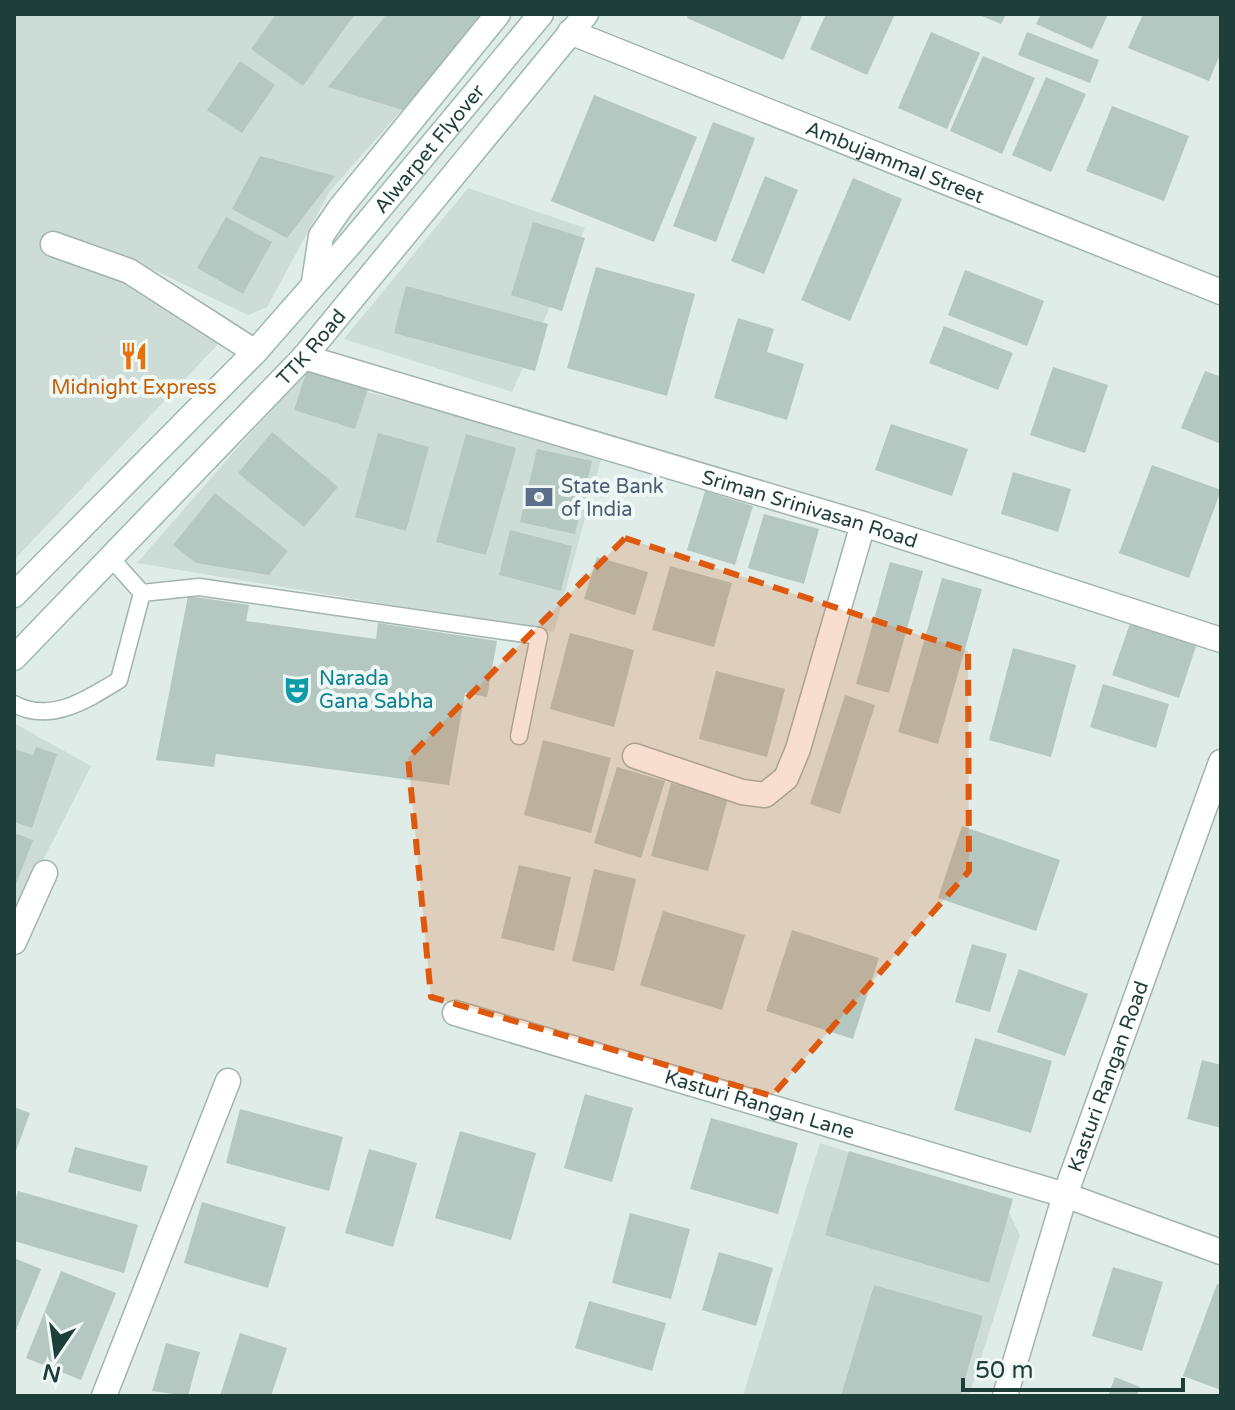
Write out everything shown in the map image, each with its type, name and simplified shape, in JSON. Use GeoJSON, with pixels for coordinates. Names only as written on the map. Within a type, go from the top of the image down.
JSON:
{"type":"FeatureCollection","features":[{"type":"Feature","properties":{"kind":"street"},"geometry":{"type":"LineString","coordinates":[[314,282],[321,236],[341,207],[498,14]]}},
{"type":"Feature","properties":{"kind":"street","name":"Alwarpet Flyover"},"geometry":{"type":"LineString","coordinates":[[314,282],[349,245],[541,14]]}},
{"type":"Feature","properties":{"kind":"street","name":"TTK Road"},"geometry":{"type":"LineString","coordinates":[[14,658],[304,357],[578,23]]}},
{"type":"Feature","properties":{"kind":"street","name":"Ambujammal Street"},"geometry":{"type":"LineString","coordinates":[[578,23],[1221,292]]}},
{"type":"Feature","properties":{"kind":"street"},"geometry":{"type":"LineString","coordinates":[[53,244],[129,271],[255,352]]}},
{"type":"Feature","properties":{"kind":"street","name":"TTK Road"},"geometry":{"type":"LineString","coordinates":[[14,595],[255,352],[314,282]]}},
{"type":"Feature","properties":{"kind":"street","name":"Sriman Srinivasan Road"},"geometry":{"type":"LineString","coordinates":[[304,357],[863,524],[1221,640]]}},
{"type":"Feature","properties":{"kind":"street"},"geometry":{"type":"LineString","coordinates":[[635,756],[742,792],[765,795],[786,778],[798,749],[863,524]]}},
{"type":"Feature","properties":{"kind":"street","name":"Kasturi Rangan Road"},"geometry":{"type":"LineString","coordinates":[[1005,1396],[1065,1195],[1221,762]]}},
{"type":"Feature","properties":{"kind":"street"},"geometry":{"type":"LineString","coordinates":[[14,942],[45,873]]}},
{"type":"Feature","properties":{"kind":"street","name":"Kasturi Rangan Lane"},"geometry":{"type":"LineString","coordinates":[[455,1013],[1065,1195],[1221,1252]]}},
{"type":"Feature","properties":{"kind":"street"},"geometry":{"type":"LineString","coordinates":[[104,1396],[228,1081]]}},
{"type":"Feature","properties":{"kind":"lane"},"geometry":{"type":"LineString","coordinates":[[109,556],[142,593]]}},
{"type":"Feature","properties":{"kind":"lane"},"geometry":{"type":"LineString","coordinates":[[142,593],[199,587],[539,636],[519,736]]}},
{"type":"Feature","properties":{"kind":"lane"},"geometry":{"type":"LineString","coordinates":[[14,704],[23,709],[72,709],[119,680],[142,593]]}},
{"type":"Feature","properties":{"kind":"highlighted area"},"geometry":{"type":"Polygon","coordinates":[[[625,538],[968,651],[969,871],[772,1096],[431,997],[408,758],[625,538]]]}},
{"type":"Feature","properties":{"kind":"shaded area"},"geometry":{"type":"Polygon","coordinates":[[[14,14],[487,14],[330,191],[267,307],[248,315],[156,271],[49,230],[43,251],[120,279],[210,327],[219,343],[14,560],[14,14]]]}},
{"type":"Feature","properties":{"kind":"shaded area"},"geometry":{"type":"Polygon","coordinates":[[[468,188],[585,228],[512,392],[344,339],[468,188]]]}},
{"type":"Feature","properties":{"kind":"shaded area"},"geometry":{"type":"Polygon","coordinates":[[[301,375],[603,452],[554,632],[137,563],[301,375]]]}},
{"type":"Feature","properties":{"kind":"shaded area"},"geometry":{"type":"Polygon","coordinates":[[[14,723],[91,766],[14,917],[14,723]]]}},
{"type":"Feature","properties":{"kind":"shaded area"},"geometry":{"type":"Polygon","coordinates":[[[820,1143],[1004,1202],[1020,1235],[969,1396],[743,1396],[820,1143]]]}},
{"type":"Feature","properties":{"kind":"building"},"geometry":{"type":"Polygon","coordinates":[[[276,14],[355,14],[303,86],[251,49],[276,14]]]}},
{"type":"Feature","properties":{"kind":"building"},"geometry":{"type":"Polygon","coordinates":[[[387,14],[488,14],[409,112],[328,87],[387,14]]]}},
{"type":"Feature","properties":{"kind":"building"},"geometry":{"type":"Polygon","coordinates":[[[688,14],[803,14],[783,60],[687,18],[688,14]]]}},
{"type":"Feature","properties":{"kind":"building"},"geometry":{"type":"Polygon","coordinates":[[[826,14],[895,14],[867,75],[810,49],[826,14]]]}},
{"type":"Feature","properties":{"kind":"building"},"geometry":{"type":"Polygon","coordinates":[[[977,14],[1006,14],[1001,24],[977,14]]]}},
{"type":"Feature","properties":{"kind":"building"},"geometry":{"type":"Polygon","coordinates":[[[1041,14],[1108,14],[1092,49],[1036,24],[1041,14]]]}},
{"type":"Feature","properties":{"kind":"building"},"geometry":{"type":"Polygon","coordinates":[[[1143,14],[1221,14],[1221,52],[1209,81],[1128,48],[1143,14]]]}},
{"type":"Feature","properties":{"kind":"building"},"geometry":{"type":"Polygon","coordinates":[[[931,32],[980,53],[947,129],[898,108],[931,32]]]}},
{"type":"Feature","properties":{"kind":"building"},"geometry":{"type":"Polygon","coordinates":[[[1027,32],[1099,60],[1090,83],[1018,55],[1027,32]]]}},
{"type":"Feature","properties":{"kind":"building"},"geometry":{"type":"Polygon","coordinates":[[[983,56],[1035,78],[1002,154],[950,131],[983,56]]]}},
{"type":"Feature","properties":{"kind":"building"},"geometry":{"type":"Polygon","coordinates":[[[240,61],[275,85],[242,133],[207,110],[240,61]]]}},
{"type":"Feature","properties":{"kind":"building"},"geometry":{"type":"Polygon","coordinates":[[[1046,77],[1086,94],[1051,172],[1012,155],[1046,77]]]}},
{"type":"Feature","properties":{"kind":"building"},"geometry":{"type":"Polygon","coordinates":[[[594,95],[697,137],[654,242],[551,201],[594,95]]]}},
{"type":"Feature","properties":{"kind":"building"},"geometry":{"type":"Polygon","coordinates":[[[1112,106],[1189,136],[1164,201],[1086,171],[1112,106]]]}},
{"type":"Feature","properties":{"kind":"building"},"geometry":{"type":"Polygon","coordinates":[[[713,122],[755,138],[716,242],[673,226],[713,122]]]}},
{"type":"Feature","properties":{"kind":"building"},"geometry":{"type":"Polygon","coordinates":[[[260,156],[335,176],[287,238],[232,209],[260,156]]]}},
{"type":"Feature","properties":{"kind":"building"},"geometry":{"type":"Polygon","coordinates":[[[765,176],[798,190],[764,274],[731,261],[765,176]]]}},
{"type":"Feature","properties":{"kind":"building"},"geometry":{"type":"Polygon","coordinates":[[[853,178],[902,199],[850,321],[801,300],[853,178]]]}},
{"type":"Feature","properties":{"kind":"building"},"geometry":{"type":"Polygon","coordinates":[[[226,217],[272,242],[243,294],[197,268],[226,217]]]}},
{"type":"Feature","properties":{"kind":"building"},"geometry":{"type":"Polygon","coordinates":[[[533,222],[585,238],[562,311],[511,295],[533,222]]]}},
{"type":"Feature","properties":{"kind":"building"},"geometry":{"type":"Polygon","coordinates":[[[596,267],[695,294],[667,396],[567,368],[596,267]]]}},
{"type":"Feature","properties":{"kind":"building"},"geometry":{"type":"Polygon","coordinates":[[[965,270],[1044,301],[1027,346],[948,315],[965,270]]]}},
{"type":"Feature","properties":{"kind":"building"},"geometry":{"type":"Polygon","coordinates":[[[406,286],[548,324],[535,371],[394,333],[406,286]]]}},
{"type":"Feature","properties":{"kind":"building"},"geometry":{"type":"Polygon","coordinates":[[[738,318],[774,329],[767,352],[804,364],[787,420],[714,398],[738,318]]]}},
{"type":"Feature","properties":{"kind":"building"},"geometry":{"type":"Polygon","coordinates":[[[944,326],[1013,353],[998,390],[929,363],[944,326]]]}},
{"type":"Feature","properties":{"kind":"building"},"geometry":{"type":"Polygon","coordinates":[[[308,367],[369,386],[355,429],[294,410],[308,367]]]}},
{"type":"Feature","properties":{"kind":"building"},"geometry":{"type":"Polygon","coordinates":[[[1053,367],[1108,385],[1085,453],[1030,435],[1053,367]]]}},
{"type":"Feature","properties":{"kind":"building"},"geometry":{"type":"Polygon","coordinates":[[[1205,371],[1221,377],[1221,444],[1181,428],[1205,371]]]}},
{"type":"Feature","properties":{"kind":"building"},"geometry":{"type":"Polygon","coordinates":[[[891,424],[968,449],[952,496],[875,470],[891,424]]]}},
{"type":"Feature","properties":{"kind":"building"},"geometry":{"type":"Polygon","coordinates":[[[272,432],[338,487],[304,527],[238,473],[272,432]]]}},
{"type":"Feature","properties":{"kind":"building"},"geometry":{"type":"Polygon","coordinates":[[[378,433],[429,447],[406,531],[355,517],[378,433]]]}},
{"type":"Feature","properties":{"kind":"building"},"geometry":{"type":"Polygon","coordinates":[[[466,434],[516,448],[486,555],[436,542],[466,434]]]}},
{"type":"Feature","properties":{"kind":"building"},"geometry":{"type":"Polygon","coordinates":[[[537,449],[592,461],[575,534],[520,522],[537,449]]]}},
{"type":"Feature","properties":{"kind":"building"},"geometry":{"type":"Polygon","coordinates":[[[1152,465],[1221,490],[1189,578],[1119,553],[1152,465]]]}},
{"type":"Feature","properties":{"kind":"building"},"geometry":{"type":"Polygon","coordinates":[[[1013,472],[1071,489],[1058,532],[1001,514],[1013,472]]]}},
{"type":"Feature","properties":{"kind":"building"},"geometry":{"type":"Polygon","coordinates":[[[705,491],[753,506],[735,565],[687,550],[705,491]]]}},
{"type":"Feature","properties":{"kind":"building"},"geometry":{"type":"Polygon","coordinates":[[[215,493],[288,551],[269,575],[196,563],[173,545],[215,493]]]}},
{"type":"Feature","properties":{"kind":"building"},"geometry":{"type":"Polygon","coordinates":[[[764,514],[819,529],[804,584],[748,568],[764,514]]]}},
{"type":"Feature","properties":{"kind":"building"},"geometry":{"type":"Polygon","coordinates":[[[510,530],[572,546],[561,591],[499,575],[510,530]]]}},
{"type":"Feature","properties":{"kind":"building"},"geometry":{"type":"Polygon","coordinates":[[[597,557],[648,572],[635,615],[584,599],[597,557]]]}},
{"type":"Feature","properties":{"kind":"building"},"geometry":{"type":"Polygon","coordinates":[[[890,562],[923,571],[889,693],[856,684],[890,562]]]}},
{"type":"Feature","properties":{"kind":"building"},"geometry":{"type":"Polygon","coordinates":[[[670,566],[732,583],[714,647],[652,630],[670,566]]]}},
{"type":"Feature","properties":{"kind":"building"},"geometry":{"type":"Polygon","coordinates":[[[942,578],[982,589],[938,744],[898,732],[942,578]]]}},
{"type":"Feature","properties":{"kind":"building"},"geometry":{"type":"Polygon","coordinates":[[[188,596],[249,605],[246,621],[376,639],[378,623],[497,641],[487,697],[465,693],[449,785],[216,754],[214,767],[156,760],[188,596]]]}},
{"type":"Feature","properties":{"kind":"building"},"geometry":{"type":"Polygon","coordinates":[[[1132,618],[1198,640],[1179,698],[1112,675],[1132,618]]]}},
{"type":"Feature","properties":{"kind":"building"},"geometry":{"type":"Polygon","coordinates":[[[570,633],[634,650],[614,727],[550,709],[570,633]]]}},
{"type":"Feature","properties":{"kind":"building"},"geometry":{"type":"Polygon","coordinates":[[[1013,648],[1076,665],[1051,757],[989,740],[1013,648]]]}},
{"type":"Feature","properties":{"kind":"building"},"geometry":{"type":"Polygon","coordinates":[[[716,671],[785,689],[767,757],[699,739],[716,671]]]}},
{"type":"Feature","properties":{"kind":"building"},"geometry":{"type":"Polygon","coordinates":[[[1103,684],[1169,704],[1156,748],[1090,727],[1103,684]]]}},
{"type":"Feature","properties":{"kind":"building"},"geometry":{"type":"Polygon","coordinates":[[[845,695],[875,705],[840,814],[810,804],[845,695]]]}},
{"type":"Feature","properties":{"kind":"building"},"geometry":{"type":"Polygon","coordinates":[[[543,740],[611,758],[591,833],[524,815],[543,740]]]}},
{"type":"Feature","properties":{"kind":"building"},"geometry":{"type":"Polygon","coordinates":[[[36,747],[57,754],[32,828],[14,822],[14,749],[33,755],[36,747]]]}},
{"type":"Feature","properties":{"kind":"building"},"geometry":{"type":"Polygon","coordinates":[[[617,767],[665,781],[641,858],[594,843],[617,767]]]}},
{"type":"Feature","properties":{"kind":"building"},"geometry":{"type":"Polygon","coordinates":[[[671,783],[728,798],[708,871],[651,856],[671,783]]]}},
{"type":"Feature","properties":{"kind":"building"},"geometry":{"type":"Polygon","coordinates":[[[962,826],[1060,860],[1036,931],[938,898],[962,826]]]}},
{"type":"Feature","properties":{"kind":"building"},"geometry":{"type":"Polygon","coordinates":[[[14,833],[33,840],[14,889],[14,833]]]}},
{"type":"Feature","properties":{"kind":"building"},"geometry":{"type":"Polygon","coordinates":[[[519,865],[571,877],[554,951],[501,938],[519,865]]]}},
{"type":"Feature","properties":{"kind":"building"},"geometry":{"type":"Polygon","coordinates":[[[594,869],[636,879],[614,971],[572,961],[594,869]]]}},
{"type":"Feature","properties":{"kind":"building"},"geometry":{"type":"Polygon","coordinates":[[[663,911],[745,935],[722,1010],[640,985],[663,911]]]}},
{"type":"Feature","properties":{"kind":"building"},"geometry":{"type":"Polygon","coordinates":[[[792,930],[879,958],[853,1039],[766,1011],[792,930]]]}},
{"type":"Feature","properties":{"kind":"building"},"geometry":{"type":"Polygon","coordinates":[[[972,944],[1007,954],[990,1012],[955,1002],[972,944]]]}},
{"type":"Feature","properties":{"kind":"building"},"geometry":{"type":"Polygon","coordinates":[[[1019,969],[1088,994],[1065,1056],[997,1032],[1019,969]]]}},
{"type":"Feature","properties":{"kind":"building"},"geometry":{"type":"Polygon","coordinates":[[[975,1038],[1052,1061],[1031,1133],[954,1110],[975,1038]]]}},
{"type":"Feature","properties":{"kind":"building"},"geometry":{"type":"Polygon","coordinates":[[[1202,1060],[1221,1065],[1221,1128],[1187,1119],[1202,1060]]]}},
{"type":"Feature","properties":{"kind":"building"},"geometry":{"type":"Polygon","coordinates":[[[585,1094],[633,1108],[612,1182],[564,1168],[585,1094]]]}},
{"type":"Feature","properties":{"kind":"building"},"geometry":{"type":"Polygon","coordinates":[[[14,1107],[30,1113],[14,1156],[14,1107]]]}},
{"type":"Feature","properties":{"kind":"building"},"geometry":{"type":"Polygon","coordinates":[[[240,1109],[343,1137],[329,1191],[226,1163],[240,1109]]]}},
{"type":"Feature","properties":{"kind":"building"},"geometry":{"type":"Polygon","coordinates":[[[711,1118],[798,1143],[778,1214],[690,1189],[711,1118]]]}},
{"type":"Feature","properties":{"kind":"building"},"geometry":{"type":"Polygon","coordinates":[[[460,1131],[536,1153],[511,1240],[435,1218],[460,1131]]]}},
{"type":"Feature","properties":{"kind":"building"},"geometry":{"type":"Polygon","coordinates":[[[75,1147],[148,1166],[141,1192],[68,1172],[75,1147]]]}},
{"type":"Feature","properties":{"kind":"building"},"geometry":{"type":"Polygon","coordinates":[[[369,1149],[417,1163],[393,1247],[345,1233],[369,1149]]]}},
{"type":"Feature","properties":{"kind":"building"},"geometry":{"type":"Polygon","coordinates":[[[849,1151],[1013,1199],[989,1283],[825,1235],[849,1151]]]}},
{"type":"Feature","properties":{"kind":"building"},"geometry":{"type":"Polygon","coordinates":[[[18,1191],[138,1225],[124,1273],[14,1241],[14,1205],[18,1191]]]}},
{"type":"Feature","properties":{"kind":"building"},"geometry":{"type":"Polygon","coordinates":[[[202,1202],[286,1227],[268,1288],[184,1263],[202,1202]]]}},
{"type":"Feature","properties":{"kind":"building"},"geometry":{"type":"Polygon","coordinates":[[[630,1213],[690,1229],[671,1299],[612,1283],[630,1213]]]}},
{"type":"Feature","properties":{"kind":"building"},"geometry":{"type":"Polygon","coordinates":[[[719,1252],[773,1268],[756,1326],[702,1310],[719,1252]]]}},
{"type":"Feature","properties":{"kind":"building"},"geometry":{"type":"Polygon","coordinates":[[[14,1258],[41,1269],[14,1335],[14,1258]]]}},
{"type":"Feature","properties":{"kind":"building"},"geometry":{"type":"Polygon","coordinates":[[[1113,1267],[1163,1282],[1142,1351],[1092,1336],[1113,1267]]]}},
{"type":"Feature","properties":{"kind":"building"},"geometry":{"type":"Polygon","coordinates":[[[61,1271],[116,1293],[81,1380],[26,1358],[61,1271]]]}},
{"type":"Feature","properties":{"kind":"building"},"geometry":{"type":"Polygon","coordinates":[[[1217,1284],[1221,1285],[1221,1390],[1183,1376],[1217,1284]]]}},
{"type":"Feature","properties":{"kind":"building"},"geometry":{"type":"Polygon","coordinates":[[[874,1285],[983,1316],[960,1396],[841,1396],[874,1285]]]}},
{"type":"Feature","properties":{"kind":"building"},"geometry":{"type":"Polygon","coordinates":[[[589,1301],[666,1323],[652,1371],[575,1348],[589,1301]]]}},
{"type":"Feature","properties":{"kind":"building"},"geometry":{"type":"Polygon","coordinates":[[[240,1333],[287,1348],[271,1396],[220,1396],[240,1333]]]}},
{"type":"Feature","properties":{"kind":"building"},"geometry":{"type":"Polygon","coordinates":[[[166,1343],[200,1352],[188,1396],[152,1391],[166,1343]]]}},
{"type":"Feature","properties":{"kind":"building"},"geometry":{"type":"Polygon","coordinates":[[[1115,1377],[1140,1387],[1137,1396],[1108,1396],[1115,1377]]]}},
{"type":"Feature","properties":{"kind":"place","name":"Midnight Express"},"geometry":{"type":"Point","coordinates":[134,356]}},
{"type":"Feature","properties":{"kind":"place","name":"State Bank of India"},"geometry":{"type":"Point","coordinates":[539,497]}},
{"type":"Feature","properties":{"kind":"place","name":"Narada Gana Sabha"},"geometry":{"type":"Point","coordinates":[297,690]}}]}
